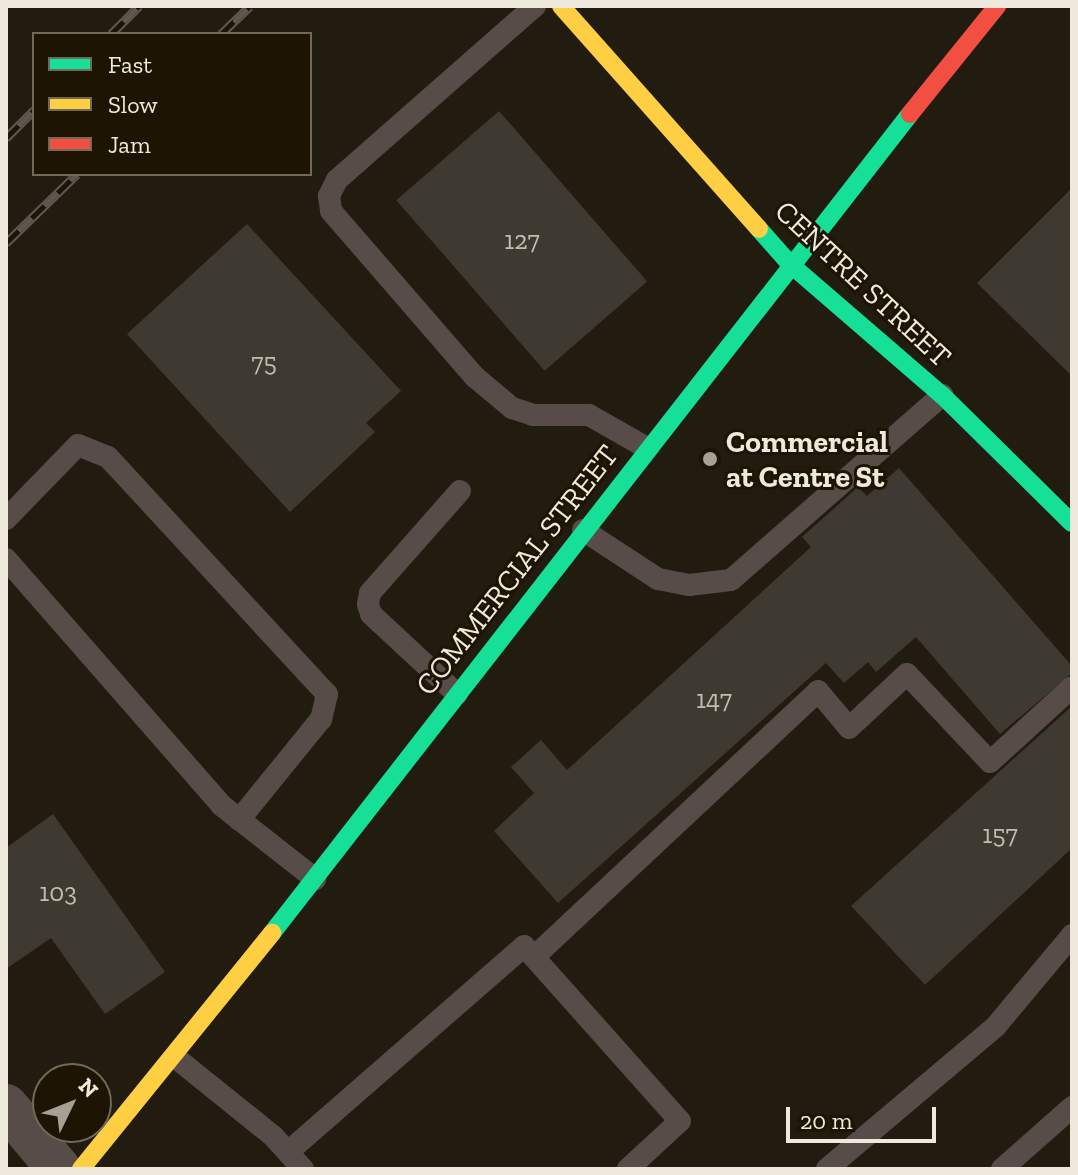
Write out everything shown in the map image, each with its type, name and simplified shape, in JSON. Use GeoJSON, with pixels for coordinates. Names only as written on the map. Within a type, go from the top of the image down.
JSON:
{"type":"FeatureCollection","features":[{"type":"Feature","properties":{"kind":"main road","name":"CENTRE STREET"},"geometry":{"type":"LineString","coordinates":[[561,6],[790,264],[942,395],[1072,523]]}},
{"type":"Feature","properties":{"kind":"main road","name":"COMMERCIAL STREET"},"geometry":{"type":"LineString","coordinates":[[81,1169],[176,1058],[790,264],[997,6]]}},
{"type":"Feature","properties":{"kind":"street"},"geometry":{"type":"LineString","coordinates":[[6,1106],[59,1169]]}},
{"type":"Feature","properties":{"kind":"lane"},"geometry":{"type":"LineString","coordinates":[[535,6],[337,180],[329,196],[331,211],[475,377],[512,408],[533,415],[589,415],[647,448]]}},
{"type":"Feature","properties":{"kind":"lane"},"geometry":{"type":"LineString","coordinates":[[583,530],[658,579],[689,585],[731,580],[942,395]]}},
{"type":"Feature","properties":{"kind":"lane"},"geometry":{"type":"LineString","coordinates":[[6,519],[78,445],[108,457],[327,694],[321,719],[239,820]]}},
{"type":"Feature","properties":{"kind":"lane"},"geometry":{"type":"LineString","coordinates":[[457,694],[371,614],[368,604],[370,593],[460,491]]}},
{"type":"Feature","properties":{"kind":"lane"},"geometry":{"type":"LineString","coordinates":[[6,559],[239,820],[315,879]]}},
{"type":"Feature","properties":{"kind":"lane"},"geometry":{"type":"LineString","coordinates":[[534,957],[818,691],[849,728],[907,674],[990,762],[1072,687]]}},
{"type":"Feature","properties":{"kind":"lane"},"geometry":{"type":"LineString","coordinates":[[827,1169],[996,1026],[1072,935]]}},
{"type":"Feature","properties":{"kind":"lane"},"geometry":{"type":"LineString","coordinates":[[176,1058],[295,1161],[524,946],[680,1121],[628,1169]]}},
{"type":"Feature","properties":{"kind":"lane"},"geometry":{"type":"LineString","coordinates":[[1002,1169],[1072,1107]]}},
{"type":"Feature","properties":{"kind":"building"},"geometry":{"type":"Polygon","coordinates":[[[499,111],[647,282],[545,371],[396,200],[499,111]]]}},
{"type":"Feature","properties":{"kind":"building"},"geometry":{"type":"Polygon","coordinates":[[[1072,188],[1072,376],[977,283],[1072,188]]]}},
{"type":"Feature","properties":{"kind":"building"},"geometry":{"type":"Polygon","coordinates":[[[247,224],[401,391],[366,423],[375,432],[290,512],[127,334],[247,224]]]}},
{"type":"Feature","properties":{"kind":"building"},"geometry":{"type":"Polygon","coordinates":[[[899,468],[1072,666],[1072,673],[1000,734],[916,637],[876,672],[868,662],[844,683],[826,663],[558,903],[494,831],[534,793],[511,767],[541,740],[567,770],[811,547],[802,537],[858,487],[867,496],[899,468]]]}},
{"type":"Feature","properties":{"kind":"building"},"geometry":{"type":"Polygon","coordinates":[[[1072,706],[1072,848],[925,985],[851,906],[1072,706]]]}},
{"type":"Feature","properties":{"kind":"building"},"geometry":{"type":"Polygon","coordinates":[[[53,814],[165,972],[105,1014],[51,938],[6,969],[6,848],[53,814]]]}},
{"type":"Feature","properties":{"kind":"railway"},"geometry":{"type":"LineString","coordinates":[[113,32],[139,6]]}},
{"type":"Feature","properties":{"kind":"railway"},"geometry":{"type":"LineString","coordinates":[[223,32],[250,6]]}},
{"type":"Feature","properties":{"kind":"railway"},"geometry":{"type":"LineString","coordinates":[[6,138],[32,112]]}},
{"type":"Feature","properties":{"kind":"railway"},"geometry":{"type":"LineString","coordinates":[[6,243],[75,176]]}},
{"type":"Feature","properties":{"kind":"traffic: fast"},"geometry":{"type":"LineString","coordinates":[[272,933],[910,114]]}},
{"type":"Feature","properties":{"kind":"traffic: fast"},"geometry":{"type":"LineString","coordinates":[[759,229],[790,264],[942,395],[1072,523]]}},
{"type":"Feature","properties":{"kind":"traffic: slow"},"geometry":{"type":"LineString","coordinates":[[561,6],[759,229]]}},
{"type":"Feature","properties":{"kind":"traffic: slow"},"geometry":{"type":"LineString","coordinates":[[81,1169],[272,933]]}},
{"type":"Feature","properties":{"kind":"traffic: jam"},"geometry":{"type":"LineString","coordinates":[[910,114],[997,6]]}},
{"type":"Feature","properties":{"kind":"place","name":"Commercial at Centre St"},"geometry":{"type":"Point","coordinates":[710,459]}}]}
